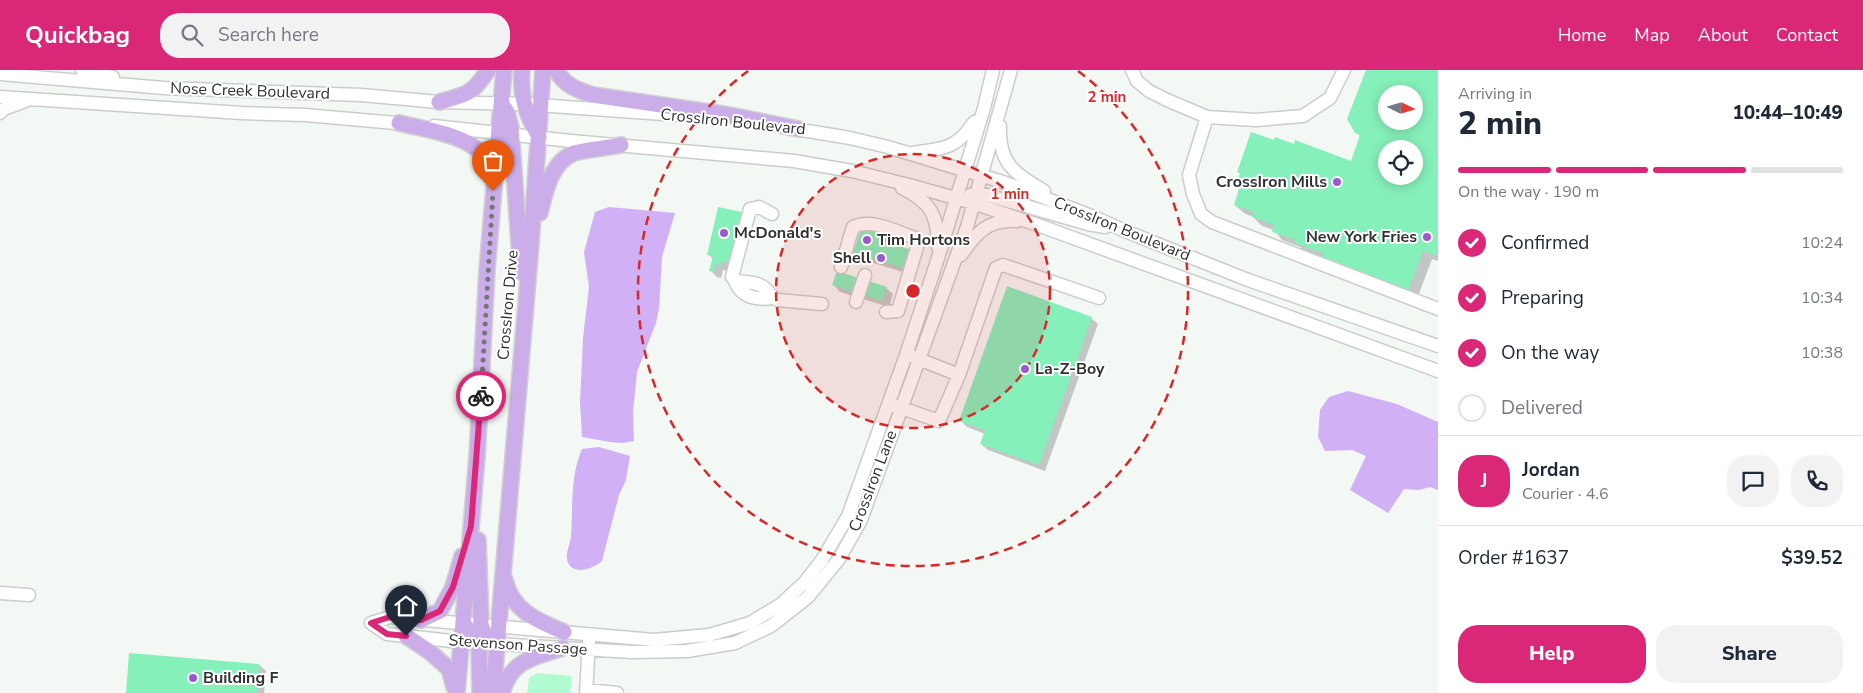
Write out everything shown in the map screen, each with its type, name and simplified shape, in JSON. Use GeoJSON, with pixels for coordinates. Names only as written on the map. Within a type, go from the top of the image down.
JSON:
{"type":"FeatureCollection","features":[{"type":"Feature","properties":{"kind":"main road"},"geometry":{"type":"LineString","coordinates":[[439,102],[457,98],[473,90],[488,70]]}},
{"type":"Feature","properties":{"kind":"main road"},"geometry":{"type":"LineString","coordinates":[[504,70],[501,104],[507,112],[505,134],[522,284],[523,343]]}},
{"type":"Feature","properties":{"kind":"main road"},"geometry":{"type":"LineString","coordinates":[[522,70],[521,91],[524,104],[539,137]]}},
{"type":"Feature","properties":{"kind":"main road","name":"CrossIron Drive"},"geometry":{"type":"LineString","coordinates":[[493,693],[523,343],[539,137],[542,70]]}},
{"type":"Feature","properties":{"kind":"main road"},"geometry":{"type":"LineString","coordinates":[[556,70],[567,84],[578,91],[593,95],[729,115],[799,129]]}},
{"type":"Feature","properties":{"kind":"main road"},"geometry":{"type":"LineString","coordinates":[[399,123],[456,138],[478,150],[489,163],[493,191]]}},
{"type":"Feature","properties":{"kind":"main road","name":"CrossIron Drive"},"geometry":{"type":"LineString","coordinates":[[456,693],[475,473],[493,191],[505,134]]}},
{"type":"Feature","properties":{"kind":"main road"},"geometry":{"type":"LineString","coordinates":[[528,274],[544,196],[557,166],[562,160],[574,154],[621,145]]}},
{"type":"Feature","properties":{"kind":"main road"},"geometry":{"type":"LineString","coordinates":[[475,473],[481,625],[484,633],[497,644]]}},
{"type":"Feature","properties":{"kind":"main road"},"geometry":{"type":"LineString","coordinates":[[421,620],[440,611],[453,587],[471,526]]}},
{"type":"Feature","properties":{"kind":"main road"},"geometry":{"type":"LineString","coordinates":[[504,573],[507,588],[520,608],[534,620],[564,632]]}},
{"type":"Feature","properties":{"kind":"main road"},"geometry":{"type":"LineString","coordinates":[[463,623],[479,643],[480,693]]}},
{"type":"Feature","properties":{"kind":"main road"},"geometry":{"type":"LineString","coordinates":[[406,636],[430,652],[450,669],[456,693]]}},
{"type":"Feature","properties":{"kind":"main road"},"geometry":{"type":"LineString","coordinates":[[502,693],[510,674],[521,663],[563,648]]}},
{"type":"Feature","properties":{"kind":"street"},"geometry":{"type":"LineString","coordinates":[[82,70],[164,88]]}},
{"type":"Feature","properties":{"kind":"street","name":"CrossIron Lane"},"geometry":{"type":"LineString","coordinates":[[632,639],[654,640],[709,635],[750,624],[780,605],[804,583],[822,560],[848,516],[906,355],[984,108],[993,70]]}},
{"type":"Feature","properties":{"kind":"street"},"geometry":{"type":"LineString","coordinates":[[1011,70],[1000,111],[1000,143],[1002,152],[1016,173],[1077,210]]}},
{"type":"Feature","properties":{"kind":"street"},"geometry":{"type":"LineString","coordinates":[[1132,70],[1136,82],[1149,91],[1206,117],[1256,120],[1303,116],[1330,98],[1344,70]]}},
{"type":"Feature","properties":{"kind":"street","name":"Nose Creek Boulevard"},"geometry":{"type":"LineString","coordinates":[[0,74],[164,88],[361,95],[439,102],[501,104]]}},
{"type":"Feature","properties":{"kind":"street","name":"Nose Creek Boulevard"},"geometry":{"type":"LineString","coordinates":[[0,97],[399,123],[505,134]]}},
{"type":"Feature","properties":{"kind":"street"},"geometry":{"type":"LineString","coordinates":[[0,113],[4,109],[32,99]]}},
{"type":"Feature","properties":{"kind":"street","name":"CrossIron Boulevard"},"geometry":{"type":"LineString","coordinates":[[501,104],[712,117],[850,138],[911,154],[981,176],[1077,210],[1248,280],[1438,346]]}},
{"type":"Feature","properties":{"kind":"street"},"geometry":{"type":"LineString","coordinates":[[911,154],[954,144],[965,136],[984,108]]}},
{"type":"Feature","properties":{"kind":"street","name":"CrossIron Lane"},"geometry":{"type":"LineString","coordinates":[[632,652],[687,651],[735,643],[771,626],[808,597],[839,559],[861,520],[952,267],[975,199],[1000,111]]}},
{"type":"Feature","properties":{"kind":"street"},"geometry":{"type":"LineString","coordinates":[[1206,117],[1189,176],[1193,194],[1201,214],[1212,222],[1438,309]]}},
{"type":"Feature","properties":{"kind":"street","name":"CrossIron Boulevard"},"geometry":{"type":"LineString","coordinates":[[505,134],[794,161],[882,178],[956,198]]}},
{"type":"Feature","properties":{"kind":"street"},"geometry":{"type":"LineString","coordinates":[[882,178],[923,200],[931,210],[936,220],[938,233],[938,258]]}},
{"type":"Feature","properties":{"kind":"street"},"geometry":{"type":"LineString","coordinates":[[956,198],[998,198],[1088,224],[1125,231]]}},
{"type":"Feature","properties":{"kind":"street","name":"CrossIron Boulevard"},"geometry":{"type":"LineString","coordinates":[[975,199],[1032,223],[1438,371]]}},
{"type":"Feature","properties":{"kind":"street"},"geometry":{"type":"LineString","coordinates":[[772,214],[759,207],[750,208],[732,277],[735,281],[748,282],[764,287],[774,298],[822,304]]}},
{"type":"Feature","properties":{"kind":"street"},"geometry":{"type":"LineString","coordinates":[[952,267],[978,233],[990,224],[998,221],[1032,223]]}},
{"type":"Feature","properties":{"kind":"street"},"geometry":{"type":"LineString","coordinates":[[840,267],[851,233],[858,224],[869,223],[915,238],[918,247],[898,311],[886,312]]}},
{"type":"Feature","properties":{"kind":"street"},"geometry":{"type":"LineString","coordinates":[[889,403],[939,421],[959,375],[996,268],[1004,265],[1099,298]]}},
{"type":"Feature","properties":{"kind":"street"},"geometry":{"type":"LineString","coordinates":[[856,302],[865,275]]}},
{"type":"Feature","properties":{"kind":"street"},"geometry":{"type":"LineString","coordinates":[[906,355],[959,375]]}},
{"type":"Feature","properties":{"kind":"street"},"geometry":{"type":"LineString","coordinates":[[0,593],[29,595]]}},
{"type":"Feature","properties":{"kind":"street","name":"Stevenson Passage"},"geometry":{"type":"LineString","coordinates":[[632,639],[390,617],[371,623],[387,634],[461,642],[632,652]]}},
{"type":"Feature","properties":{"kind":"street"},"geometry":{"type":"LineString","coordinates":[[590,635],[586,691],[617,693]]}},
{"type":"Feature","properties":{"kind":"green space"},"geometry":{"type":"Polygon","coordinates":[[[537,673],[572,676],[570,693],[527,693],[529,678],[537,673]]]}},
{"type":"Feature","properties":{"kind":"shaded area"},"geometry":{"type":"Polygon","coordinates":[[[609,207],[675,213],[662,257],[659,309],[656,323],[637,372],[633,412],[634,441],[622,443],[582,437],[580,402],[583,338],[589,287],[584,252],[595,212],[609,207]]]}},
{"type":"Feature","properties":{"kind":"shaded area"},"geometry":{"type":"Polygon","coordinates":[[[1348,391],[1397,404],[1438,422],[1438,490],[1430,487],[1419,490],[1404,489],[1388,513],[1350,490],[1366,456],[1352,450],[1325,451],[1318,437],[1320,410],[1329,397],[1348,391]]]}},
{"type":"Feature","properties":{"kind":"shaded area"},"geometry":{"type":"Polygon","coordinates":[[[599,447],[630,456],[626,480],[619,495],[602,561],[594,567],[577,570],[569,565],[567,559],[571,537],[576,470],[582,449],[599,447]]]}},
{"type":"Feature","properties":{"kind":"building","name":"CrossIron Mills"},"geometry":{"type":"Polygon","coordinates":[[[1366,70],[1438,70],[1438,256],[1423,251],[1408,291],[1321,260],[1323,253],[1295,243],[1296,240],[1272,232],[1274,225],[1252,217],[1254,212],[1234,205],[1239,189],[1235,188],[1240,173],[1237,172],[1251,132],[1274,140],[1275,137],[1294,144],[1295,140],[1351,161],[1360,135],[1355,133],[1347,119],[1366,70]]]}},
{"type":"Feature","properties":{"kind":"building","name":"McDonald's"},"geometry":{"type":"Polygon","coordinates":[[[718,207],[742,212],[730,263],[722,261],[721,265],[716,264],[714,272],[709,271],[713,256],[707,255],[718,207]]]}},
{"type":"Feature","properties":{"kind":"building"},"geometry":{"type":"Polygon","coordinates":[[[861,229],[885,230],[882,241],[912,250],[906,269],[853,253],[861,229]]]}},
{"type":"Feature","properties":{"kind":"building"},"geometry":{"type":"Polygon","coordinates":[[[837,271],[887,287],[882,301],[832,285],[837,271]]]}},
{"type":"Feature","properties":{"kind":"building","name":"La-Z-Boy"},"geometry":{"type":"Polygon","coordinates":[[[1007,286],[1092,317],[1039,465],[980,444],[985,430],[959,421],[1007,286]]]}},
{"type":"Feature","properties":{"kind":"building","name":"Building F"},"geometry":{"type":"Polygon","coordinates":[[[129,653],[259,664],[257,693],[126,693],[129,653]]]}},
{"type":"Feature","properties":{"kind":"way so far"},"geometry":{"type":"LineString","coordinates":[[481,396],[493,191]]}},
{"type":"Feature","properties":{"kind":"place","name":"CrossIron Mills"},"geometry":{"type":"Point","coordinates":[1337,182]}},
{"type":"Feature","properties":{"kind":"place","name":"McDonald's"},"geometry":{"type":"Point","coordinates":[724,233]}},
{"type":"Feature","properties":{"kind":"place","name":"New York Fries"},"geometry":{"type":"Point","coordinates":[1427,237]}},
{"type":"Feature","properties":{"kind":"place","name":"Tim Hortons"},"geometry":{"type":"Point","coordinates":[867,240]}},
{"type":"Feature","properties":{"kind":"place","name":"Shell"},"geometry":{"type":"Point","coordinates":[881,258]}},
{"type":"Feature","properties":{"kind":"place","name":"La-Z-Boy"},"geometry":{"type":"Point","coordinates":[1025,369]}},
{"type":"Feature","properties":{"kind":"place","name":"Building F"},"geometry":{"type":"Point","coordinates":[193,678]}},
{"type":"Feature","properties":{"kind":"route"},"geometry":{"type":"LineString","coordinates":[[406,636],[387,634],[371,623],[390,617],[421,620],[440,611],[453,587],[471,526],[481,396]]}}]}
